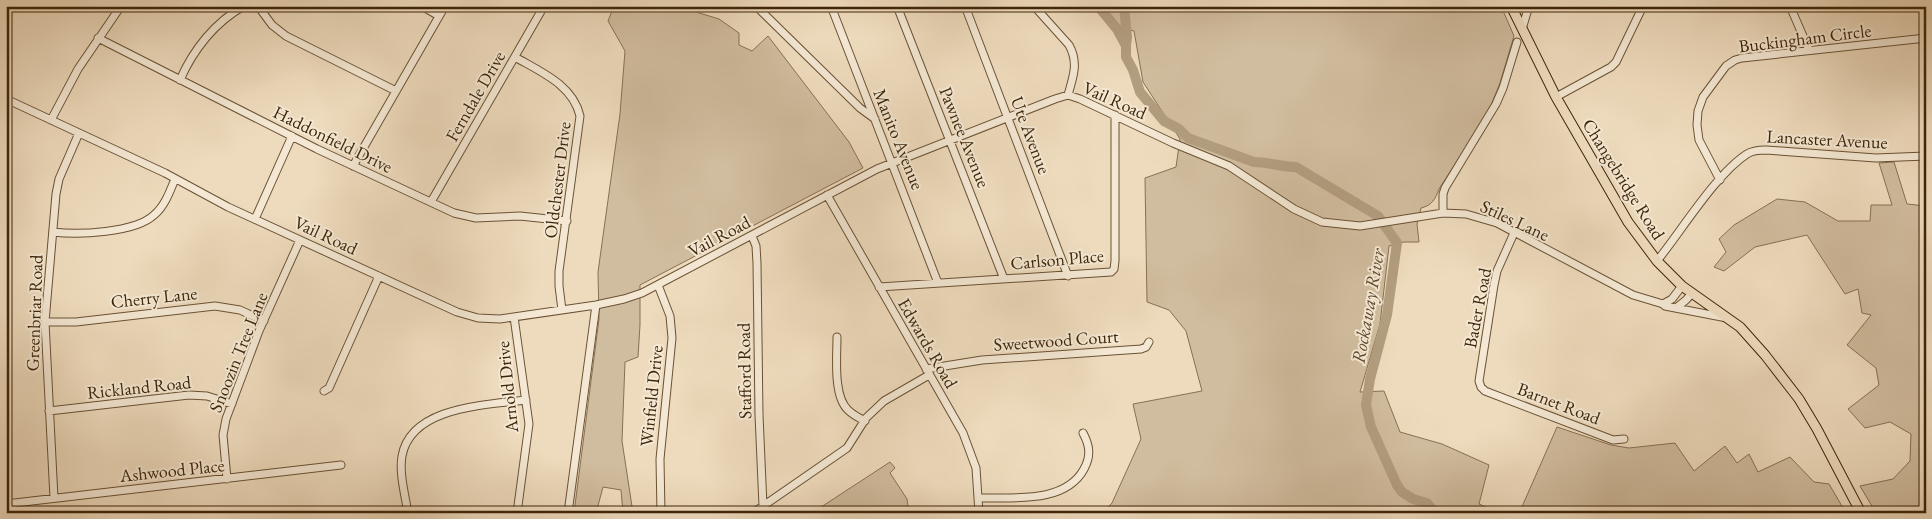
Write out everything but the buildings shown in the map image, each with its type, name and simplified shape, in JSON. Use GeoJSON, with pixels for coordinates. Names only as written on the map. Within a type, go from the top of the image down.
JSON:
{"type":"FeatureCollection","features":[{"type":"Feature","properties":{"kind":"main road","name":"Changebridge Road"},"geometry":{"type":"LineString","coordinates":[[1514,7],[1522,29],[1556,98],[1628,222],[1657,261],[1682,286],[1740,327],[1752,339],[1799,399],[1817,428],[1861,513]]}},
{"type":"Feature","properties":{"kind":"street"},"geometry":{"type":"LineString","coordinates":[[180,80],[190,60],[205,39],[226,18],[244,6]]}},
{"type":"Feature","properties":{"kind":"street"},"geometry":{"type":"LineString","coordinates":[[258,6],[272,25],[286,36],[396,91]]}},
{"type":"Feature","properties":{"kind":"street"},"geometry":{"type":"LineString","coordinates":[[422,6],[439,16]]}},
{"type":"Feature","properties":{"kind":"street"},"geometry":{"type":"LineString","coordinates":[[353,166],[445,6]]}},
{"type":"Feature","properties":{"kind":"street","name":"Ferndale Drive"},"geometry":{"type":"LineString","coordinates":[[431,202],[544,6]]}},
{"type":"Feature","properties":{"kind":"street"},"geometry":{"type":"LineString","coordinates":[[756,6],[860,108],[875,120]]}},
{"type":"Feature","properties":{"kind":"street","name":"Manito Avenue"},"geometry":{"type":"LineString","coordinates":[[831,6],[938,283]]}},
{"type":"Feature","properties":{"kind":"street","name":"Pawnee Avenue"},"geometry":{"type":"LineString","coordinates":[[897,6],[1004,279]]}},
{"type":"Feature","properties":{"kind":"street","name":"Ute Avenue"},"geometry":{"type":"LineString","coordinates":[[965,6],[1068,276]]}},
{"type":"Feature","properties":{"kind":"street"},"geometry":{"type":"LineString","coordinates":[[1034,6],[1069,45],[1073,53],[1075,70],[1068,96]]}},
{"type":"Feature","properties":{"kind":"street"},"geometry":{"type":"LineString","coordinates":[[1522,29],[1529,6]]}},
{"type":"Feature","properties":{"kind":"street"},"geometry":{"type":"LineString","coordinates":[[1556,98],[1611,67],[1620,56],[1643,6]]}},
{"type":"Feature","properties":{"kind":"street"},"geometry":{"type":"LineString","coordinates":[[1790,6],[1809,50]]}},
{"type":"Feature","properties":{"kind":"street"},"geometry":{"type":"LineString","coordinates":[[51,120],[78,69],[116,8]]}},
{"type":"Feature","properties":{"kind":"street","name":"Haddonfield Drive"},"geometry":{"type":"LineString","coordinates":[[98,38],[353,166],[454,213],[476,218],[520,216],[566,221]]}},
{"type":"Feature","properties":{"kind":"street","name":"Buckingham Circle"},"geometry":{"type":"LineString","coordinates":[[1720,180],[1704,150],[1698,133],[1698,110],[1703,97],[1726,66],[1735,60],[1926,38]]}},
{"type":"Feature","properties":{"kind":"street"},"geometry":{"type":"LineString","coordinates":[[1443,213],[1443,194],[1445,188],[1496,104],[1517,42]]}},
{"type":"Feature","properties":{"kind":"street","name":"Oldchester Drive"},"geometry":{"type":"LineString","coordinates":[[515,57],[562,85],[572,96],[579,109],[580,127],[559,280],[562,310]]}},
{"type":"Feature","properties":{"kind":"street","name":"Vail Road"},"geometry":{"type":"LineString","coordinates":[[6,99],[300,240],[467,316],[489,320],[624,300],[658,285],[877,169],[1008,117],[1068,96],[1229,166],[1294,209],[1313,219],[1336,225],[1367,225],[1443,213]]}},
{"type":"Feature","properties":{"kind":"street","name":"Carlson Place"},"geometry":{"type":"LineString","coordinates":[[879,288],[1111,272],[1114,269],[1114,115]]}},
{"type":"Feature","properties":{"kind":"street","name":"Greenbriar Road"},"geometry":{"type":"LineString","coordinates":[[54,498],[45,322],[59,179],[79,133]]}},
{"type":"Feature","properties":{"kind":"street"},"geometry":{"type":"LineString","coordinates":[[255,219],[292,136]]}},
{"type":"Feature","properties":{"kind":"street","name":"Lancaster Avenue"},"geometry":{"type":"LineString","coordinates":[[1657,261],[1720,180],[1748,153],[1760,150],[1876,158],[1926,156]]}},
{"type":"Feature","properties":{"kind":"street"},"geometry":{"type":"LineString","coordinates":[[53,232],[85,233],[129,228],[142,223],[160,210],[176,179]]}},
{"type":"Feature","properties":{"kind":"street","name":"Edwards Road"},"geometry":{"type":"LineString","coordinates":[[827,195],[970,447],[976,468],[979,513]]}},
{"type":"Feature","properties":{"kind":"street","name":"Stiles Lane"},"geometry":{"type":"LineString","coordinates":[[1443,213],[1466,214],[1485,219],[1639,297],[1665,306],[1727,318]]}},
{"type":"Feature","properties":{"kind":"street","name":"Bader Road"},"geometry":{"type":"LineString","coordinates":[[1484,390],[1479,381],[1494,285],[1497,271],[1514,233]]}},
{"type":"Feature","properties":{"kind":"street","name":"Stafford Road"},"geometry":{"type":"LineString","coordinates":[[752,236],[756,246],[757,262],[761,498],[757,510]]}},
{"type":"Feature","properties":{"kind":"street","name":"Snoozin Tree Lane"},"geometry":{"type":"LineString","coordinates":[[227,478],[224,435],[226,419],[264,321],[300,240]]}},
{"type":"Feature","properties":{"kind":"street"},"geometry":{"type":"LineString","coordinates":[[324,391],[330,388],[379,276]]}},
{"type":"Feature","properties":{"kind":"street","name":"Winfield Drive"},"geometry":{"type":"LineString","coordinates":[[658,285],[670,316],[672,338],[660,459],[661,513]]}},
{"type":"Feature","properties":{"kind":"street"},"geometry":{"type":"LineString","coordinates":[[1663,304],[1672,298],[1682,286]]}},
{"type":"Feature","properties":{"kind":"street"},"geometry":{"type":"LineString","coordinates":[[1676,308],[1692,293]]}},
{"type":"Feature","properties":{"kind":"street"},"geometry":{"type":"LineString","coordinates":[[568,513],[596,305]]}},
{"type":"Feature","properties":{"kind":"street","name":"Cherry Lane"},"geometry":{"type":"LineString","coordinates":[[45,322],[76,322],[215,306],[240,310],[264,321]]}},
{"type":"Feature","properties":{"kind":"street","name":"Arnold Drive"},"geometry":{"type":"LineString","coordinates":[[514,317],[530,424],[517,513]]}},
{"type":"Feature","properties":{"kind":"street"},"geometry":{"type":"LineString","coordinates":[[837,337],[841,400],[849,412],[865,421]]}},
{"type":"Feature","properties":{"kind":"street","name":"Sweetwood Court"},"geometry":{"type":"LineString","coordinates":[[928,372],[982,360],[1141,349],[1146,347],[1148,342]]}},
{"type":"Feature","properties":{"kind":"street"},"geometry":{"type":"LineString","coordinates":[[757,510],[847,448],[865,421],[884,401],[928,372]]}},
{"type":"Feature","properties":{"kind":"street","name":"Barnet Road"},"geometry":{"type":"LineString","coordinates":[[1484,390],[1613,440],[1624,439]]}},
{"type":"Feature","properties":{"kind":"street","name":"Rickland Road"},"geometry":{"type":"LineString","coordinates":[[49,411],[189,395],[207,396],[232,404]]}},
{"type":"Feature","properties":{"kind":"street"},"geometry":{"type":"LineString","coordinates":[[408,513],[402,457],[407,443],[415,431],[427,422],[450,411],[526,400]]}},
{"type":"Feature","properties":{"kind":"street"},"geometry":{"type":"LineString","coordinates":[[979,498],[1053,494],[1066,488],[1078,478],[1088,459],[1089,444],[1083,433]]}},
{"type":"Feature","properties":{"kind":"street","name":"Ashwood Place"},"geometry":{"type":"LineString","coordinates":[[6,504],[341,465]]}},
{"type":"Feature","properties":{"kind":"shaded area"},"geometry":{"type":"Polygon","coordinates":[[[614,6],[692,6],[696,12],[719,19],[739,33],[739,45],[752,51],[768,36],[849,142],[863,168],[640,285],[638,357],[625,362],[622,441],[633,513],[623,513],[621,490],[603,487],[596,513],[574,513],[599,319],[598,272],[620,114],[625,51],[608,21],[614,6]]]}},
{"type":"Feature","properties":{"kind":"shaded area"},"geometry":{"type":"Polygon","coordinates":[[[1102,6],[1501,6],[1514,36],[1500,83],[1487,115],[1439,189],[1435,199],[1421,208],[1417,224],[1419,242],[1404,242],[1389,246],[1380,324],[1360,392],[1384,391],[1400,432],[1442,444],[1489,465],[1479,504],[1500,513],[1103,513],[1112,503],[1141,439],[1133,404],[1202,391],[1186,331],[1169,310],[1147,302],[1145,178],[1176,167],[1180,139],[1143,82],[1134,31],[1122,28],[1102,6]]]}},
{"type":"Feature","properties":{"kind":"shaded area"},"geometry":{"type":"Polygon","coordinates":[[[1894,162],[1907,204],[1926,206],[1926,513],[1876,513],[1860,486],[1893,479],[1910,461],[1911,434],[1890,422],[1865,428],[1848,409],[1879,385],[1876,368],[1847,345],[1871,315],[1862,313],[1858,289],[1845,294],[1807,235],[1755,247],[1724,271],[1714,267],[1726,252],[1719,239],[1734,225],[1777,199],[1805,202],[1838,221],[1870,221],[1871,205],[1892,205],[1879,163],[1894,162]]]}},
{"type":"Feature","properties":{"kind":"shaded area"},"geometry":{"type":"Polygon","coordinates":[[[1557,427],[1611,445],[1629,448],[1675,443],[1694,471],[1725,446],[1737,463],[1749,454],[1758,472],[1790,457],[1814,482],[1829,484],[1846,513],[1505,513],[1521,509],[1557,427]]]}},
{"type":"Feature","properties":{"kind":"shaded area"},"geometry":{"type":"Polygon","coordinates":[[[890,462],[895,468],[890,473],[907,499],[909,513],[812,513],[890,462]]]}},
{"type":"Feature","properties":{"kind":"waterway","name":"Rockaway River"},"geometry":{"type":"LineString","coordinates":[[1098,6],[1117,29],[1126,46],[1126,57],[1133,70],[1140,92],[1164,121],[1179,129],[1188,138],[1254,162],[1296,167],[1378,216],[1397,243],[1387,315],[1370,379],[1366,405],[1371,427],[1397,485],[1402,492],[1413,499],[1427,503],[1435,513]]}},
{"type":"Feature","properties":{"kind":"waterway"},"geometry":{"type":"LineString","coordinates":[[1124,6],[1126,45]]}}]}
